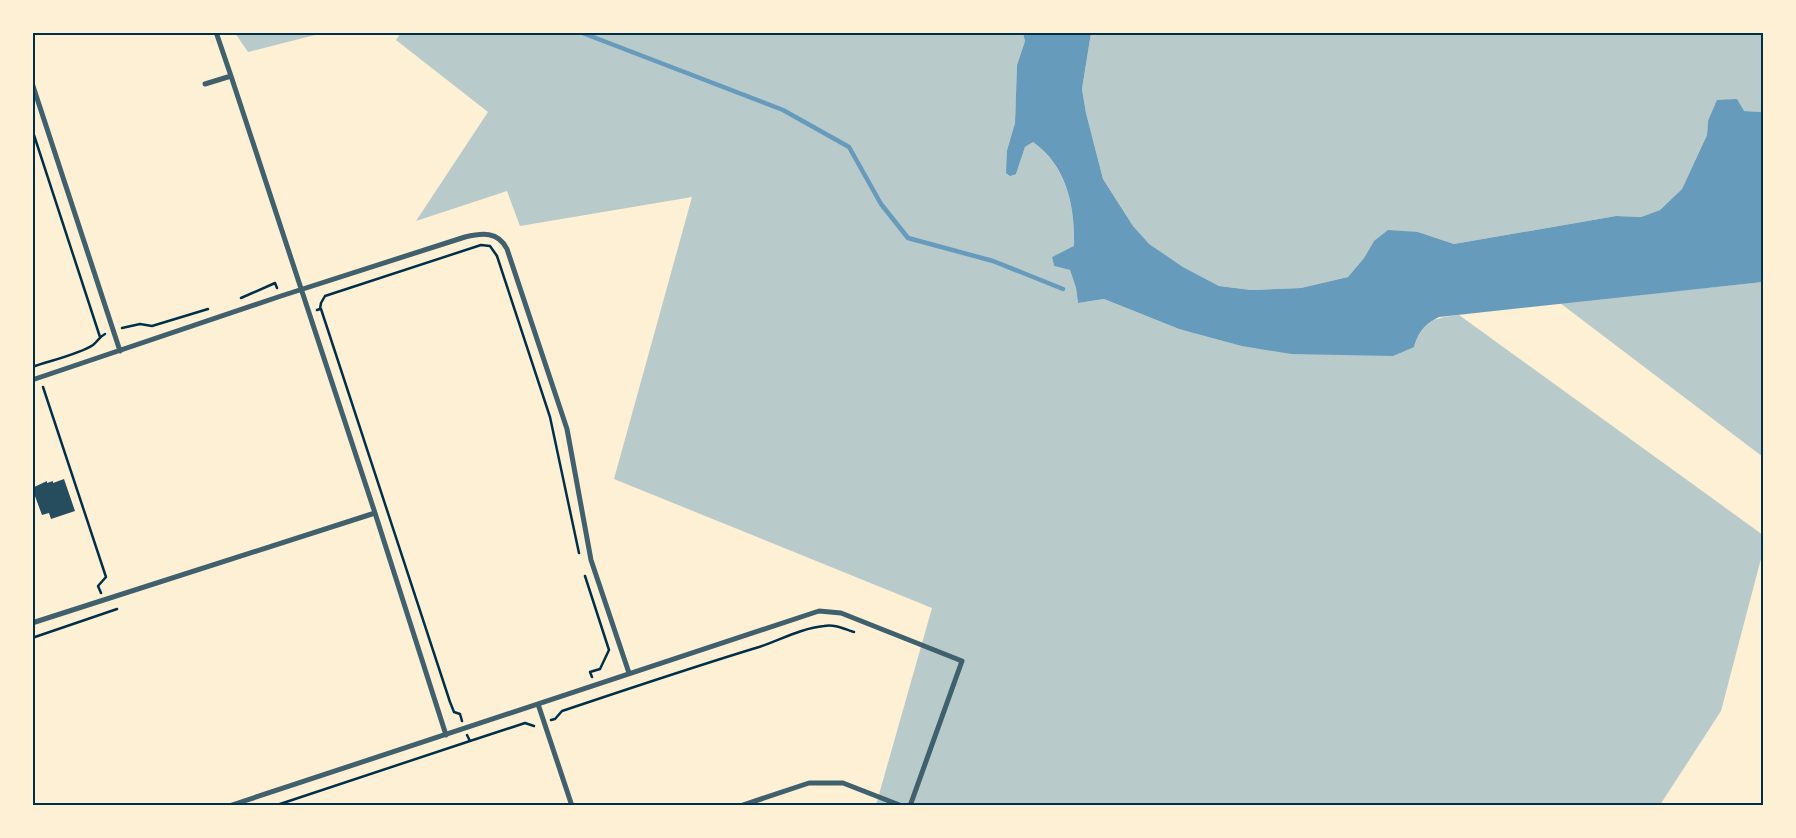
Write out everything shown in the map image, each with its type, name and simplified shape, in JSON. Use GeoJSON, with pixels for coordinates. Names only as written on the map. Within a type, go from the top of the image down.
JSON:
{"type":"FeatureCollection","features":[{"type":"Feature","properties":{"kind":"street"},"geometry":{"type":"LineString","coordinates":[[216,32],[446,734]]}},
{"type":"Feature","properties":{"kind":"street"},"geometry":{"type":"LineString","coordinates":[[205,84],[230,76]]}},
{"type":"Feature","properties":{"kind":"street"},"geometry":{"type":"LineString","coordinates":[[32,83],[120,351]]}},
{"type":"Feature","properties":{"kind":"street"},"geometry":{"type":"LineString","coordinates":[[32,380],[281,296],[465,237],[488,233],[496,237],[507,249],[566,429],[591,560],[629,672]]}},
{"type":"Feature","properties":{"kind":"street"},"geometry":{"type":"LineString","coordinates":[[32,623],[375,513]]}},
{"type":"Feature","properties":{"kind":"street"},"geometry":{"type":"LineString","coordinates":[[229,806],[595,685],[629,672],[819,611],[841,612],[962,661],[910,806]]}},
{"type":"Feature","properties":{"kind":"street"},"geometry":{"type":"LineString","coordinates":[[538,704],[572,806]]}},
{"type":"Feature","properties":{"kind":"street"},"geometry":{"type":"LineString","coordinates":[[740,806],[809,783],[843,783],[902,806]]}},
{"type":"Feature","properties":{"kind":"path"},"geometry":{"type":"LineString","coordinates":[[32,129],[100,336]]}},
{"type":"Feature","properties":{"kind":"path"},"geometry":{"type":"LineString","coordinates":[[470,741],[460,714],[454,712],[424,628],[320,309],[325,296],[481,246],[490,246],[497,256],[550,417],[580,557]]}},
{"type":"Feature","properties":{"kind":"path"},"geometry":{"type":"LineString","coordinates":[[236,300],[275,283],[281,296]]}},
{"type":"Feature","properties":{"kind":"path"},"geometry":{"type":"LineString","coordinates":[[32,366],[77,352],[94,344],[100,336],[113,330],[130,325],[152,326],[214,308]]}},
{"type":"Feature","properties":{"kind":"path"},"geometry":{"type":"LineString","coordinates":[[308,313],[320,309]]}},
{"type":"Feature","properties":{"kind":"path"},"geometry":{"type":"LineString","coordinates":[[40,378],[106,577],[98,586],[109,612]]}},
{"type":"Feature","properties":{"kind":"path"},"geometry":{"type":"LineString","coordinates":[[584,573],[609,650],[600,669],[590,672],[600,698]]}},
{"type":"Feature","properties":{"kind":"path"},"geometry":{"type":"LineString","coordinates":[[32,638],[117,609]]}},
{"type":"Feature","properties":{"kind":"path"},"geometry":{"type":"LineString","coordinates":[[274,806],[526,723],[534,725],[555,719],[562,711],[809,629],[826,625],[854,632]]}},
{"type":"Feature","properties":{"kind":"path"},"geometry":{"type":"LineString","coordinates":[[534,725],[536,734]]}},
{"type":"Feature","properties":{"kind":"shaded area"},"geometry":{"type":"Polygon","coordinates":[[[401,32],[1023,33],[1025,41],[1017,65],[1015,123],[1012,136],[1016,174],[1025,147],[1033,142],[1045,152],[1061,176],[1067,189],[1073,217],[1074,247],[1052,257],[1054,266],[1070,270],[1076,288],[1078,303],[1104,299],[1179,329],[1291,354],[1414,347],[1421,331],[1430,322],[1459,315],[1763,535],[1763,551],[1721,711],[1660,805],[876,805],[932,608],[614,479],[692,197],[520,226],[507,191],[416,221],[488,112],[396,40],[401,32]]]}},
{"type":"Feature","properties":{"kind":"shaded area"},"geometry":{"type":"Polygon","coordinates":[[[235,33],[323,33],[248,52],[235,33]]]}},
{"type":"Feature","properties":{"kind":"shaded area"},"geometry":{"type":"Polygon","coordinates":[[[1091,33],[1763,33],[1763,112],[1744,111],[1708,121],[1707,135],[1682,189],[1660,210],[1641,217],[1616,216],[1454,244],[1418,232],[1374,241],[1364,258],[1348,277],[1301,288],[1251,290],[1219,286],[1183,267],[1149,245],[1133,226],[1103,179],[1086,113],[1082,89],[1091,33]]]}},
{"type":"Feature","properties":{"kind":"shaded area"},"geometry":{"type":"Polygon","coordinates":[[[1763,282],[1763,457],[1560,303],[1763,282]]]}},
{"type":"Feature","properties":{"kind":"water"},"geometry":{"type":"Polygon","coordinates":[[[1023,33],[1091,33],[1082,89],[1086,113],[1103,179],[1133,226],[1149,244],[1183,267],[1219,286],[1251,290],[1301,288],[1348,277],[1364,258],[1374,241],[1388,230],[1418,232],[1454,244],[1616,216],[1641,217],[1660,210],[1682,189],[1707,135],[1708,121],[1717,100],[1737,99],[1744,111],[1763,112],[1763,282],[1439,317],[1423,329],[1414,347],[1393,356],[1291,354],[1242,346],[1179,329],[1104,299],[1078,303],[1076,288],[1070,270],[1054,266],[1052,257],[1074,246],[1073,217],[1067,188],[1061,175],[1045,152],[1033,142],[1025,147],[1016,174],[1010,176],[1006,173],[1007,151],[1015,123],[1017,65],[1025,41],[1023,33]]]}},
{"type":"Feature","properties":{"kind":"building"},"geometry":{"type":"Polygon","coordinates":[[[64,479],[75,511],[51,519],[49,513],[42,515],[32,488],[47,481],[47,483],[53,481],[53,483],[64,479]]]}},
{"type":"Feature","properties":{"kind":"waterway"},"geometry":{"type":"LineString","coordinates":[[580,32],[783,110],[849,147],[881,204],[908,238],[993,261],[1063,289]]}}]}
